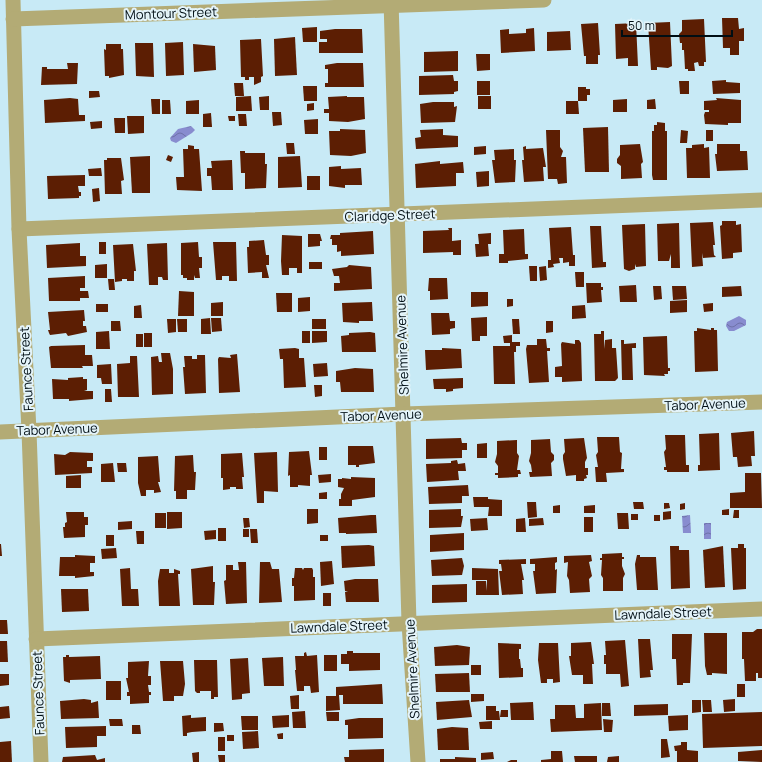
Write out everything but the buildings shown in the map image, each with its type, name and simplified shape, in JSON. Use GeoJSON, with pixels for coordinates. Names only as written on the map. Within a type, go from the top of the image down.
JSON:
{"type":"FeatureCollection","features":[{"type":"Feature","properties":{"kind":"street","name":"Faunce Street"},"geometry":{"type":"LineString","coordinates":[[13,0],[19,229],[29,431],[41,762]]}},
{"type":"Feature","properties":{"kind":"street","name":"Montour Street"},"geometry":{"type":"LineString","coordinates":[[13,19],[391,3],[544,0]]}},
{"type":"Feature","properties":{"kind":"street","name":"Shelmire Avenue"},"geometry":{"type":"LineString","coordinates":[[391,3],[409,624],[418,762]]}},
{"type":"Feature","properties":{"kind":"street","name":"Claridge Street"},"geometry":{"type":"LineString","coordinates":[[19,229],[762,200]]}},
{"type":"Feature","properties":{"kind":"street","name":"Tabor Avenue"},"geometry":{"type":"LineString","coordinates":[[0,432],[404,414],[762,402]]}},
{"type":"Feature","properties":{"kind":"street","name":"Lawndale Street"},"geometry":{"type":"LineString","coordinates":[[36,639],[762,609]]}},
{"type":"Feature","properties":{"kind":"water"},"geometry":{"type":"Polygon","coordinates":[[[191,126],[195,130],[192,133],[176,143],[171,141],[170,138],[178,129],[191,126]]]}},
{"type":"Feature","properties":{"kind":"water"},"geometry":{"type":"Polygon","coordinates":[[[739,316],[746,320],[746,325],[734,331],[729,331],[726,326],[727,322],[739,316]]]}},
{"type":"Feature","properties":{"kind":"water"},"geometry":{"type":"Polygon","coordinates":[[[690,515],[691,533],[683,533],[682,516],[690,515]]]}},
{"type":"Feature","properties":{"kind":"water"},"geometry":{"type":"Polygon","coordinates":[[[704,523],[711,523],[711,539],[704,539],[704,523]]]}}]}
